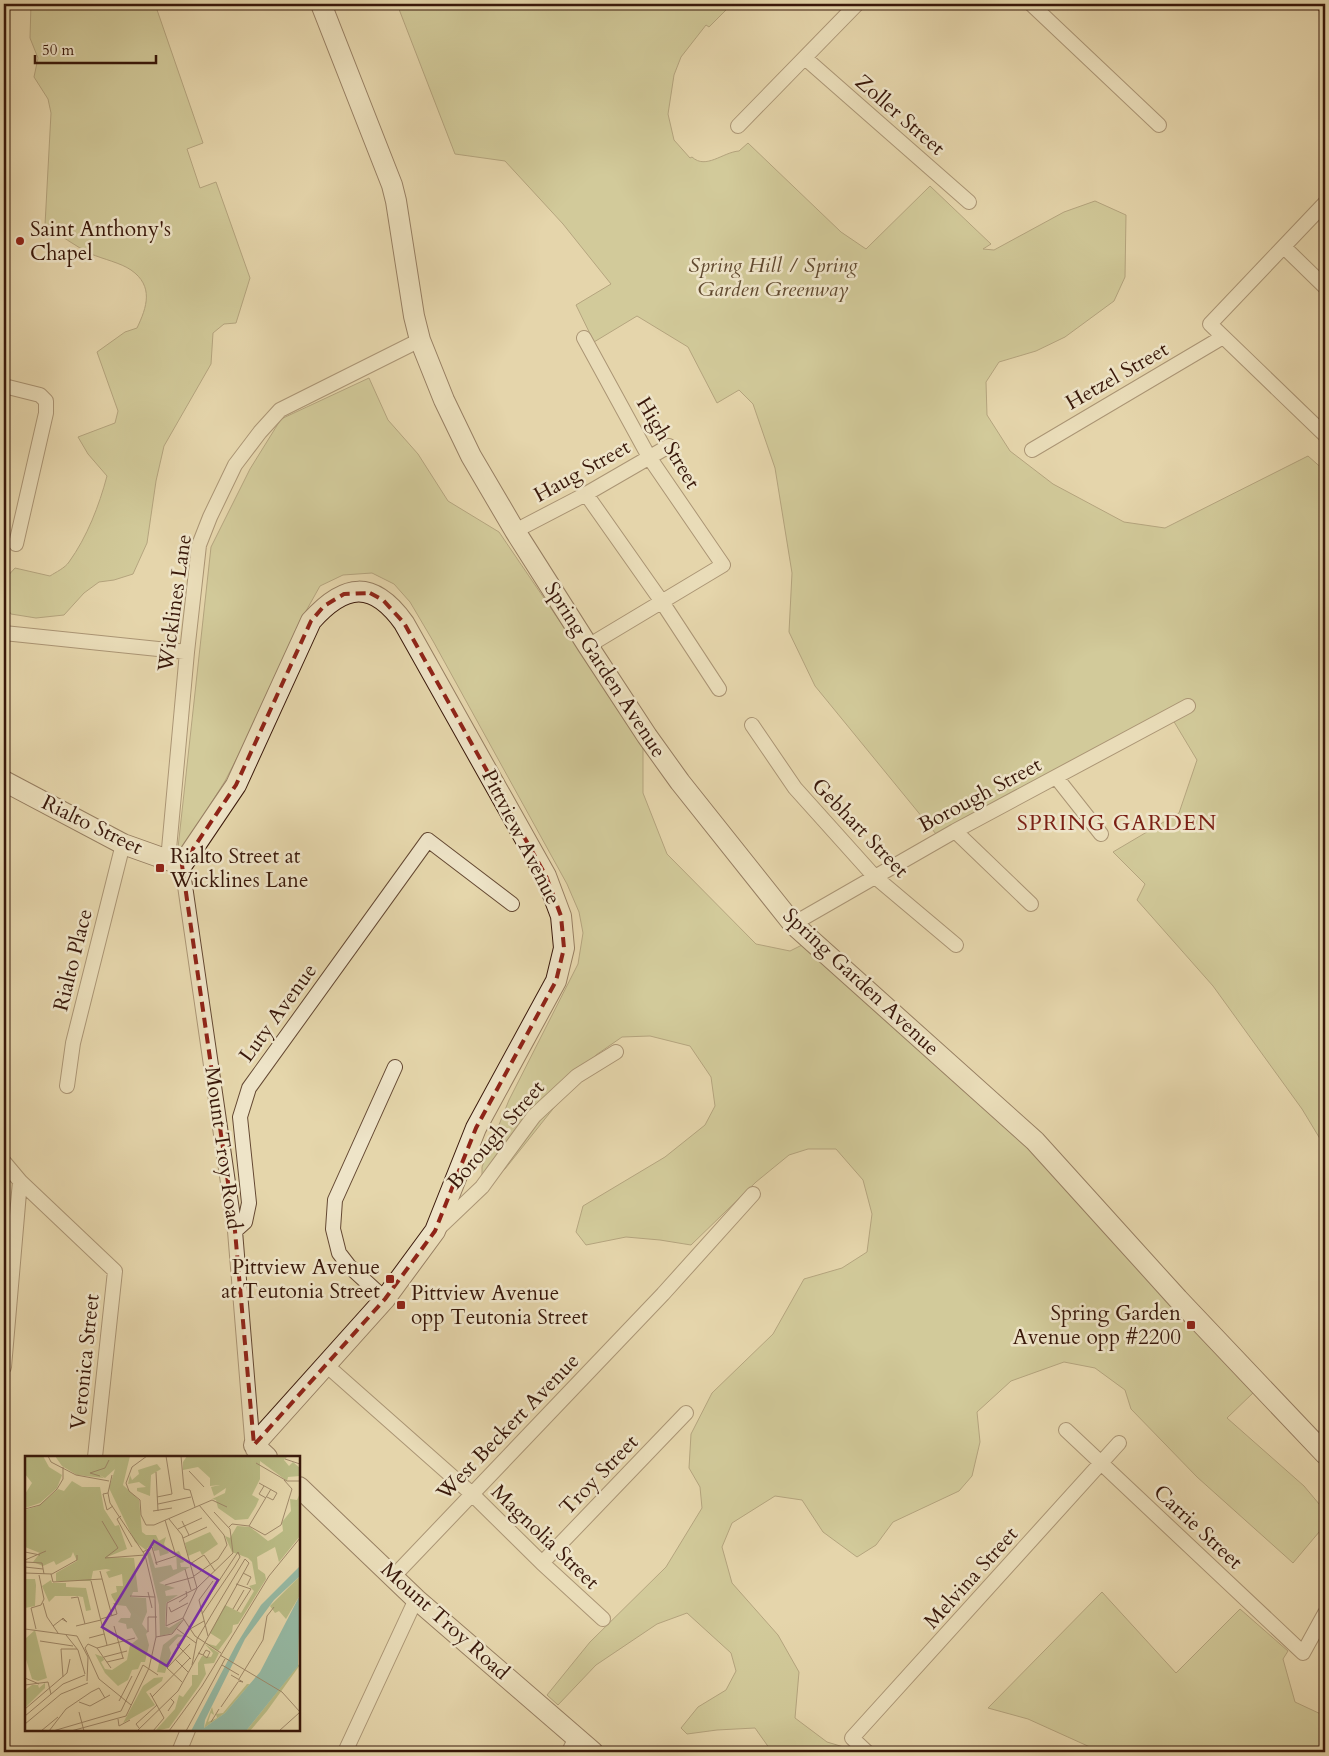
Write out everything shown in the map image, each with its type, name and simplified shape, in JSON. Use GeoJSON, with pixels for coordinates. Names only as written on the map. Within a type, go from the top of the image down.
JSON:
{"type":"FeatureCollection","features":[{"type":"Feature","properties":{"kind":"street","name":"Spring Garden Avenue"},"geometry":{"type":"LineString","coordinates":[[321,4],[392,185],[414,316],[420,340],[444,400],[471,456],[515,531],[647,736],[680,782],[793,924],[1035,1141],[1178,1299],[1325,1454]]}},
{"type":"Feature","properties":{"kind":"street"},"geometry":{"type":"LineString","coordinates":[[738,126],[857,4]]}},
{"type":"Feature","properties":{"kind":"street"},"geometry":{"type":"LineString","coordinates":[[1031,4],[1159,125]]}},
{"type":"Feature","properties":{"kind":"street","name":"Zoller Street"},"geometry":{"type":"LineString","coordinates":[[805,58],[969,202]]}},
{"type":"Feature","properties":{"kind":"street"},"geometry":{"type":"LineString","coordinates":[[1325,203],[1210,324],[1325,435]]}},
{"type":"Feature","properties":{"kind":"street"},"geometry":{"type":"LineString","coordinates":[[1284,247],[1325,287]]}},
{"type":"Feature","properties":{"kind":"street","name":"Hetzel Street"},"geometry":{"type":"LineString","coordinates":[[1032,450],[1223,337]]}},
{"type":"Feature","properties":{"kind":"street","name":"High Street"},"geometry":{"type":"LineString","coordinates":[[584,338],[649,457],[724,564],[662,602]]}},
{"type":"Feature","properties":{"kind":"street","name":"Wicklines Lane"},"geometry":{"type":"LineString","coordinates":[[175,863],[187,652],[199,545],[210,517],[236,466],[260,432],[280,410],[420,340]]}},
{"type":"Feature","properties":{"kind":"street"},"geometry":{"type":"LineString","coordinates":[[4,386],[40,395],[46,401],[46,413],[16,544]]}},
{"type":"Feature","properties":{"kind":"street","name":"Haug Street"},"geometry":{"type":"LineString","coordinates":[[515,531],[586,494],[669,446]]}},
{"type":"Feature","properties":{"kind":"street"},"geometry":{"type":"LineString","coordinates":[[586,494],[662,602],[719,689]]}},
{"type":"Feature","properties":{"kind":"street","name":"Pittview Avenue"},"geometry":{"type":"LineString","coordinates":[[175,863],[236,784],[311,621],[334,598],[357,592],[370,593],[383,600],[404,623],[546,876],[561,916],[564,948],[556,981],[476,1128],[435,1231],[385,1299],[325,1364],[258,1453]]}},
{"type":"Feature","properties":{"kind":"street"},"geometry":{"type":"LineString","coordinates":[[588,646],[662,602]]}},
{"type":"Feature","properties":{"kind":"street"},"geometry":{"type":"LineString","coordinates":[[4,633],[187,652]]}},
{"type":"Feature","properties":{"kind":"street","name":"Borough Street"},"geometry":{"type":"LineString","coordinates":[[793,924],[955,830],[1188,706]]}},
{"type":"Feature","properties":{"kind":"street","name":"Gebhart Street"},"geometry":{"type":"LineString","coordinates":[[752,725],[795,788],[874,876],[956,945]]}},
{"type":"Feature","properties":{"kind":"street"},"geometry":{"type":"LineString","coordinates":[[1056,777],[1101,834]]}},
{"type":"Feature","properties":{"kind":"street","name":"Rialto Street"},"geometry":{"type":"LineString","coordinates":[[4,780],[123,844],[175,863]]}},
{"type":"Feature","properties":{"kind":"street"},"geometry":{"type":"LineString","coordinates":[[955,830],[1031,904]]}},
{"type":"Feature","properties":{"kind":"street","name":"Luty Avenue"},"geometry":{"type":"LineString","coordinates":[[235,1230],[245,1222],[250,1204],[240,1117],[248,1088],[428,840],[512,904]]}},
{"type":"Feature","properties":{"kind":"street","name":"Rialto Place"},"geometry":{"type":"LineString","coordinates":[[66,1086],[73,1043],[123,844]]}},
{"type":"Feature","properties":{"kind":"street","name":"Mount Troy Road"},"geometry":{"type":"LineString","coordinates":[[175,863],[235,1230],[258,1453]]}},
{"type":"Feature","properties":{"kind":"street","name":"Borough Street"},"geometry":{"type":"LineString","coordinates":[[435,1231],[482,1187],[534,1116],[577,1076],[616,1052]]}},
{"type":"Feature","properties":{"kind":"street"},"geometry":{"type":"LineString","coordinates":[[385,1299],[355,1272],[339,1253],[333,1229],[335,1200],[395,1067]]}},
{"type":"Feature","properties":{"kind":"street"},"geometry":{"type":"LineString","coordinates":[[4,1162],[20,1181],[4,1367]]}},
{"type":"Feature","properties":{"kind":"street","name":"Veronica Street"},"geometry":{"type":"LineString","coordinates":[[20,1181],[115,1271],[95,1456]]}},
{"type":"Feature","properties":{"kind":"street","name":"West Beckert Avenue"},"geometry":{"type":"LineString","coordinates":[[393,1577],[663,1294],[753,1194]]}},
{"type":"Feature","properties":{"kind":"street","name":"Magnolia Street"},"geometry":{"type":"LineString","coordinates":[[325,1364],[472,1494],[542,1563],[603,1619]]}},
{"type":"Feature","properties":{"kind":"street","name":"Troy Street"},"geometry":{"type":"LineString","coordinates":[[542,1563],[686,1414]]}},
{"type":"Feature","properties":{"kind":"street","name":"Carrie Street"},"geometry":{"type":"LineString","coordinates":[[1066,1430],[1303,1653],[1325,1613]]}},
{"type":"Feature","properties":{"kind":"street","name":"Melvina Street"},"geometry":{"type":"LineString","coordinates":[[867,1752],[852,1738],[1119,1443]]}},
{"type":"Feature","properties":{"kind":"street","name":"Mount Troy Road"},"geometry":{"type":"LineString","coordinates":[[300,1489],[573,1745],[593,1752]]}},
{"type":"Feature","properties":{"kind":"street"},"geometry":{"type":"LineString","coordinates":[[345,1752],[416,1598]]}},
{"type":"Feature","properties":{"kind":"street"},"geometry":{"type":"LineString","coordinates":[[179,1752],[188,1731]]}},
{"type":"Feature","properties":{"kind":"highlighted area"},"geometry":{"type":"Polygon","coordinates":[[[370,593],[383,600],[404,623],[546,876],[561,916],[564,948],[556,981],[476,1128],[435,1231],[385,1299],[254,1445],[235,1231],[182,865],[236,785],[311,621],[324,606],[344,594],[370,593]]]}},
{"type":"Feature","properties":{"kind":"green space"},"geometry":{"type":"Polygon","coordinates":[[[31,4],[155,4],[203,143],[187,149],[200,188],[216,182],[250,278],[236,323],[224,324],[213,333],[211,364],[164,446],[156,481],[147,543],[133,574],[99,582],[84,593],[64,615],[36,618],[11,614],[4,604],[4,580],[15,568],[50,576],[67,564],[87,532],[107,476],[88,454],[78,437],[115,423],[118,411],[97,352],[125,332],[137,328],[146,305],[146,290],[138,276],[131,270],[91,254],[45,225],[51,113],[48,99],[34,77],[38,58],[30,38],[31,4]]]}},
{"type":"Feature","properties":{"kind":"green space","name":"Spring Hill / Spring Garden Greenway"},"geometry":{"type":"Polygon","coordinates":[[[397,4],[732,4],[709,27],[706,25],[681,57],[674,75],[668,114],[674,140],[690,158],[692,157],[697,161],[703,162],[739,151],[748,143],[841,232],[866,249],[930,186],[991,244],[983,249],[994,250],[1064,212],[1095,201],[1126,215],[1125,277],[1114,301],[1065,337],[1036,351],[999,362],[986,382],[987,415],[1010,451],[1053,484],[1124,522],[1165,528],[1308,456],[1325,471],[1325,1147],[1302,1109],[1213,986],[1137,900],[1145,884],[1113,852],[1179,813],[1197,760],[1167,710],[936,834],[815,686],[789,632],[792,573],[775,468],[753,404],[739,390],[717,403],[688,347],[637,316],[594,342],[576,305],[611,284],[563,224],[505,161],[455,154],[397,4]]]}},
{"type":"Feature","properties":{"kind":"green space"},"geometry":{"type":"Polygon","coordinates":[[[369,378],[388,420],[418,454],[448,501],[499,532],[643,748],[643,793],[667,854],[756,944],[790,951],[802,945],[1002,1119],[1254,1392],[1227,1418],[1304,1486],[1325,1511],[1325,1525],[1293,1563],[1197,1477],[1131,1409],[1125,1390],[1095,1368],[1064,1362],[1011,1381],[977,1412],[980,1442],[972,1476],[959,1491],[893,1522],[876,1545],[857,1557],[823,1532],[802,1500],[775,1496],[732,1523],[722,1547],[732,1583],[778,1635],[799,1672],[795,1718],[827,1742],[847,1748],[852,1752],[772,1752],[755,1728],[687,1734],[681,1728],[698,1707],[726,1690],[736,1671],[731,1653],[687,1613],[657,1624],[596,1665],[558,1705],[547,1695],[590,1642],[666,1567],[702,1508],[700,1487],[689,1468],[691,1434],[712,1393],[773,1334],[804,1279],[842,1268],[867,1252],[872,1214],[863,1180],[836,1149],[808,1149],[789,1155],[756,1182],[691,1245],[626,1237],[586,1245],[576,1232],[583,1206],[665,1157],[705,1125],[715,1106],[711,1077],[690,1046],[650,1036],[622,1037],[596,1055],[505,1169],[482,1185],[482,1167],[509,1100],[578,964],[583,933],[579,912],[567,884],[433,641],[410,602],[394,584],[372,573],[343,575],[320,586],[306,611],[253,727],[225,781],[177,857],[211,547],[250,469],[281,419],[369,378]]]}},
{"type":"Feature","properties":{"kind":"green space"},"geometry":{"type":"Polygon","coordinates":[[[1102,1592],[1176,1673],[1240,1609],[1288,1651],[1283,1659],[1295,1702],[1325,1716],[1325,1752],[1101,1752],[1028,1719],[988,1708],[1102,1592]]]}},
{"type":"Feature","properties":{"kind":"place","name":"Saint Anthony's Chapel"},"geometry":{"type":"Point","coordinates":[20,241]}},
{"type":"Feature","properties":{"kind":"place","name":"Rialto Street at Wicklines Lane"},"geometry":{"type":"Point","coordinates":[160,868]}},
{"type":"Feature","properties":{"kind":"place","name":"Pittview Avenue at Teutonia Street"},"geometry":{"type":"Point","coordinates":[390,1279]}},
{"type":"Feature","properties":{"kind":"place","name":"Pittview Avenue opp Teutonia Street"},"geometry":{"type":"Point","coordinates":[401,1305]}},
{"type":"Feature","properties":{"kind":"place","name":"Spring Garden Avenue opp #2200"},"geometry":{"type":"Point","coordinates":[1191,1325]}},
{"type":"Feature","properties":{"kind":"district","name":"SPRING GARDEN"},"geometry":{"type":"Point","coordinates":[1117,823]}}]}
